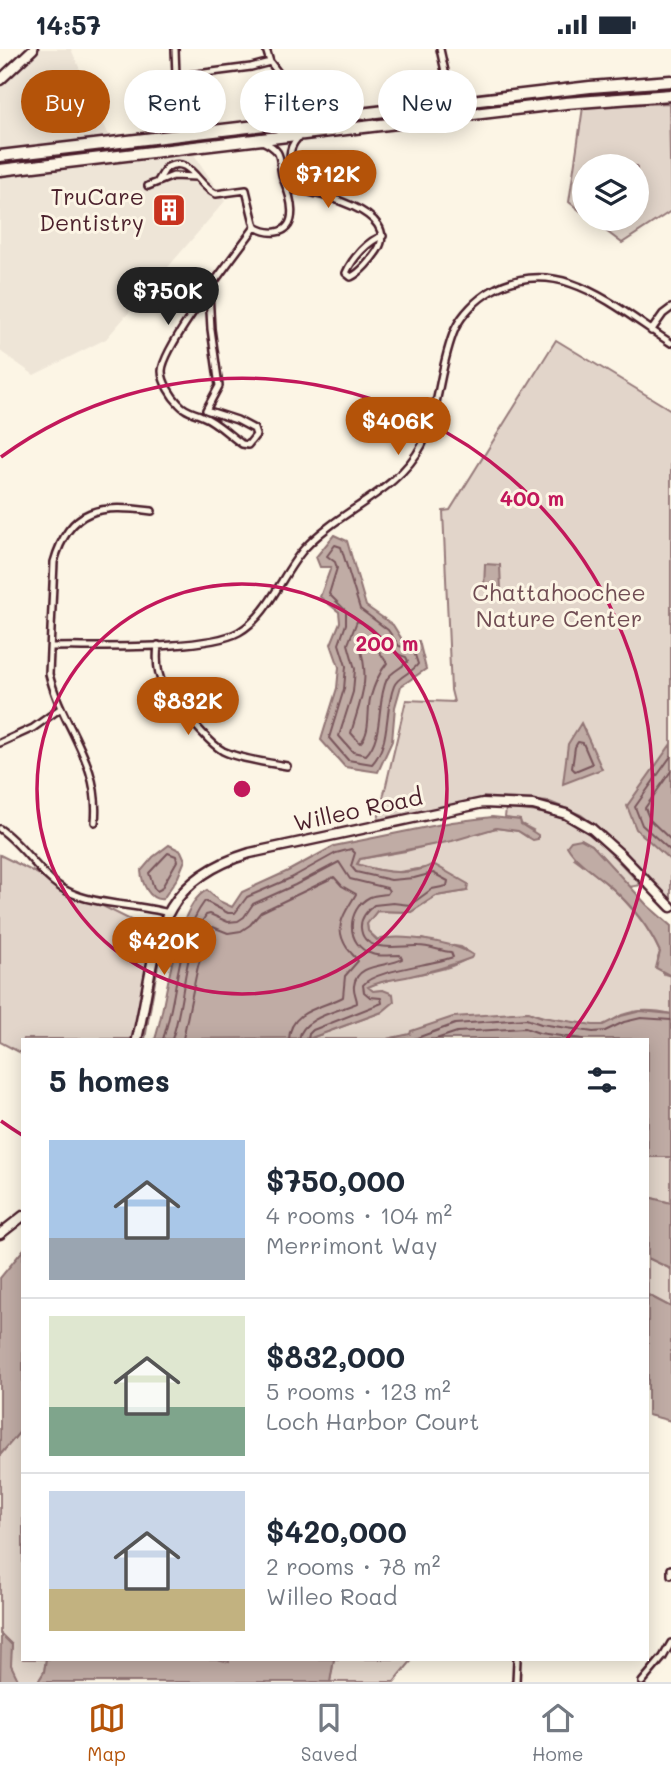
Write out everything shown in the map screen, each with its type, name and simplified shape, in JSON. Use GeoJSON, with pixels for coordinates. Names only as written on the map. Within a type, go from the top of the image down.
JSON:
{"type":"FeatureCollection","features":[{"type":"Feature","properties":{"kind":"highway"},"geometry":{"type":"LineString","coordinates":[[477,100],[609,85],[671,81]]}},
{"type":"Feature","properties":{"kind":"highway"},"geometry":{"type":"LineString","coordinates":[[0,170],[605,99],[671,95]]}},
{"type":"Feature","properties":{"kind":"highway"},"geometry":{"type":"LineString","coordinates":[[0,156],[240,127]]}},
{"type":"Feature","properties":{"kind":"street"},"geometry":{"type":"LineString","coordinates":[[0,80],[33,49]]}},
{"type":"Feature","properties":{"kind":"street"},"geometry":{"type":"LineString","coordinates":[[175,49],[176,70]]}},
{"type":"Feature","properties":{"kind":"street"},"geometry":{"type":"LineString","coordinates":[[267,49],[270,62],[276,70]]}},
{"type":"Feature","properties":{"kind":"street"},"geometry":{"type":"LineString","coordinates":[[440,49],[445,70]]}},
{"type":"Feature","properties":{"kind":"street"},"geometry":{"type":"LineString","coordinates":[[226,70],[270,62]]}},
{"type":"Feature","properties":{"kind":"street"},"geometry":{"type":"LineString","coordinates":[[158,181],[166,168],[177,164],[189,167],[207,190],[216,194],[246,190],[255,227],[264,232],[276,232],[286,227],[292,212],[289,188],[292,179],[290,149],[294,141],[304,134]]}},
{"type":"Feature","properties":{"kind":"street"},"geometry":{"type":"LineString","coordinates":[[260,140],[271,145],[279,154],[284,181],[289,188],[336,199],[377,222],[382,229],[383,236],[375,254],[352,278],[349,276],[346,273],[351,263],[372,241],[383,236]]}},
{"type":"Feature","properties":{"kind":"street"},"geometry":{"type":"LineString","coordinates":[[148,186],[176,175],[195,177]]}},
{"type":"Feature","properties":{"kind":"street"},"geometry":{"type":"LineString","coordinates":[[204,413],[242,445],[248,445],[255,439],[256,435],[251,427],[204,413],[192,415],[177,403],[167,386],[162,368],[177,337],[255,227]]}},
{"type":"Feature","properties":{"kind":"street"},"geometry":{"type":"LineString","coordinates":[[51,647],[212,641],[239,632],[261,612],[293,563],[311,542],[405,470],[422,445],[428,430],[446,356],[456,328],[469,309],[485,294],[502,285],[520,279],[561,279],[587,289],[671,343]]}},
{"type":"Feature","properties":{"kind":"street"},"geometry":{"type":"LineString","coordinates":[[204,413],[219,386],[209,292]]}},
{"type":"Feature","properties":{"kind":"street"},"geometry":{"type":"LineString","coordinates":[[652,331],[663,314],[671,308]]}},
{"type":"Feature","properties":{"kind":"street"},"geometry":{"type":"LineString","coordinates":[[95,822],[96,806],[87,760],[53,691],[49,674],[54,562],[68,529],[85,515],[105,508],[152,511]]}},
{"type":"Feature","properties":{"kind":"street"},"geometry":{"type":"LineString","coordinates":[[158,645],[157,667],[163,687],[208,740],[235,755],[288,766]]}},
{"type":"Feature","properties":{"kind":"street"},"geometry":{"type":"LineString","coordinates":[[0,743],[33,728],[61,708]]}},
{"type":"Feature","properties":{"kind":"street","name":"Willeo Road"},"geometry":{"type":"LineString","coordinates":[[137,1038],[156,944],[168,912],[199,875],[236,857],[483,803],[533,805],[556,810],[578,820],[612,847],[671,907]]}},
{"type":"Feature","properties":{"kind":"street"},"geometry":{"type":"LineString","coordinates":[[0,829],[19,843],[32,862],[48,878],[72,893],[168,912]]}},
{"type":"Feature","properties":{"kind":"street"},"geometry":{"type":"LineString","coordinates":[[0,1234],[21,1218]]}},
{"type":"Feature","properties":{"kind":"street"},"geometry":{"type":"LineString","coordinates":[[671,1569],[671,1575]]}},
{"type":"Feature","properties":{"kind":"street"},"geometry":{"type":"LineString","coordinates":[[642,1682],[655,1669],[671,1643]]}},
{"type":"Feature","properties":{"kind":"street"},"geometry":{"type":"LineString","coordinates":[[516,1682],[517,1661]]}},
{"type":"Feature","properties":{"kind":"shaded area"},"geometry":{"type":"Polygon","coordinates":[[[31,49],[71,49],[80,70],[21,70],[21,133],[108,133],[110,138],[180,133],[225,201],[106,339],[34,375],[0,351],[0,79],[31,49]]]}},
{"type":"Feature","properties":{"kind":"green space"},"geometry":{"type":"Polygon","coordinates":[[[669,103],[671,211],[649,225],[649,154],[576,154],[583,107],[669,103]]]}},
{"type":"Feature","properties":{"kind":"green space"},"geometry":{"type":"Polygon","coordinates":[[[572,182],[572,204],[569,202],[572,182]]]}},
{"type":"Feature","properties":{"kind":"green space"},"geometry":{"type":"Polygon","coordinates":[[[606,231],[640,231],[622,243],[606,231]]]}},
{"type":"Feature","properties":{"kind":"green space","name":"Chattahoochee Nature Center"},"geometry":{"type":"Polygon","coordinates":[[[556,340],[671,410],[671,899],[600,829],[581,815],[550,802],[522,800],[376,828],[406,700],[454,702],[451,690],[443,511],[450,510],[556,340]]]}},
{"type":"Feature","properties":{"kind":"green space"},"geometry":{"type":"Polygon","coordinates":[[[506,808],[552,815],[566,820],[587,832],[641,885],[629,887],[592,845],[581,839],[574,858],[623,899],[653,938],[660,952],[658,958],[664,974],[671,976],[671,1014],[634,1012],[596,1026],[565,1022],[528,1012],[392,1038],[311,1038],[382,1012],[383,990],[373,991],[367,987],[435,971],[473,955],[461,947],[422,939],[378,940],[368,931],[367,923],[377,911],[411,912],[436,896],[467,891],[430,867],[393,873],[357,865],[360,859],[406,851],[496,828],[518,831],[527,837],[533,830],[521,824],[520,820],[505,818],[506,808]]]}},
{"type":"Feature","properties":{"kind":"green space"},"geometry":{"type":"Polygon","coordinates":[[[0,855],[163,936],[145,1038],[21,1038],[21,1053],[0,1042],[0,855]]]}},
{"type":"Feature","properties":{"kind":"green space"},"geometry":{"type":"Polygon","coordinates":[[[649,1157],[671,1157],[671,1203],[649,1197],[649,1157]]]}},
{"type":"Feature","properties":{"kind":"green space"},"geometry":{"type":"Polygon","coordinates":[[[649,1258],[671,1269],[671,1307],[649,1296],[649,1258]]]}},
{"type":"Feature","properties":{"kind":"green space"},"geometry":{"type":"Polygon","coordinates":[[[21,1430],[21,1661],[46,1661],[44,1672],[38,1682],[19,1682],[10,1665],[12,1645],[0,1634],[0,1455],[21,1430]]]}},
{"type":"Feature","properties":{"kind":"green space"},"geometry":{"type":"Polygon","coordinates":[[[334,1661],[411,1661],[394,1682],[330,1682],[334,1661]]]}},
{"type":"Feature","properties":{"kind":"water"},"geometry":{"type":"Polygon","coordinates":[[[334,535],[347,541],[366,606],[393,625],[403,641],[419,641],[426,669],[401,686],[395,707],[392,741],[378,772],[345,767],[321,740],[337,688],[339,667],[331,644],[340,622],[339,612],[320,597],[331,567],[320,567],[316,557],[334,535]]]}},
{"type":"Feature","properties":{"kind":"water"},"geometry":{"type":"Polygon","coordinates":[[[485,564],[500,565],[501,589],[484,588],[485,564]]]}},
{"type":"Feature","properties":{"kind":"water"},"geometry":{"type":"Polygon","coordinates":[[[581,723],[602,769],[563,784],[568,744],[581,723]]]}},
{"type":"Feature","properties":{"kind":"water"},"geometry":{"type":"Polygon","coordinates":[[[671,744],[671,861],[636,829],[627,806],[671,744]]]}},
{"type":"Feature","properties":{"kind":"water"},"geometry":{"type":"Polygon","coordinates":[[[492,817],[520,820],[521,824],[538,835],[538,839],[533,840],[518,831],[496,828],[452,841],[360,859],[357,864],[386,871],[405,872],[433,864],[468,884],[467,891],[436,896],[411,912],[377,911],[367,924],[368,931],[377,940],[426,940],[464,950],[473,955],[471,958],[368,987],[373,991],[383,990],[393,994],[394,1002],[382,1012],[311,1038],[155,1038],[179,935],[196,899],[207,890],[219,901],[232,907],[242,892],[334,846],[452,822],[492,817]]]}},
{"type":"Feature","properties":{"kind":"water"},"geometry":{"type":"Polygon","coordinates":[[[581,839],[592,845],[647,905],[671,926],[671,976],[656,968],[660,952],[639,917],[611,887],[576,858],[567,846],[571,841],[581,839]]]}},
{"type":"Feature","properties":{"kind":"water"},"geometry":{"type":"Polygon","coordinates":[[[169,845],[181,851],[185,860],[178,877],[163,899],[158,899],[147,890],[141,871],[169,845]]]}},
{"type":"Feature","properties":{"kind":"water"},"geometry":{"type":"Polygon","coordinates":[[[641,1011],[671,1014],[671,1157],[649,1157],[649,1038],[392,1038],[410,1034],[411,1031],[453,1017],[528,1012],[542,1017],[603,1025],[621,1016],[641,1011]]]}},
{"type":"Feature","properties":{"kind":"water"},"geometry":{"type":"Polygon","coordinates":[[[649,1197],[671,1203],[671,1269],[649,1258],[649,1197]]]}},
{"type":"Feature","properties":{"kind":"water"},"geometry":{"type":"Polygon","coordinates":[[[21,1252],[21,1430],[0,1455],[0,1278],[21,1252]]]}},
{"type":"Feature","properties":{"kind":"water"},"geometry":{"type":"Polygon","coordinates":[[[649,1296],[671,1307],[671,1421],[649,1415],[649,1296]]]}},
{"type":"Feature","properties":{"kind":"water"},"geometry":{"type":"Polygon","coordinates":[[[1,1634],[12,1645],[11,1665],[19,1682],[0,1682],[1,1634]]]}},
{"type":"Feature","properties":{"kind":"water"},"geometry":{"type":"Polygon","coordinates":[[[46,1661],[334,1661],[330,1682],[38,1682],[44,1672],[46,1661]]]}},
{"type":"Feature","properties":{"kind":"place","name":"TruCare Dentistry"},"geometry":{"type":"Point","coordinates":[169,210]}}]}
